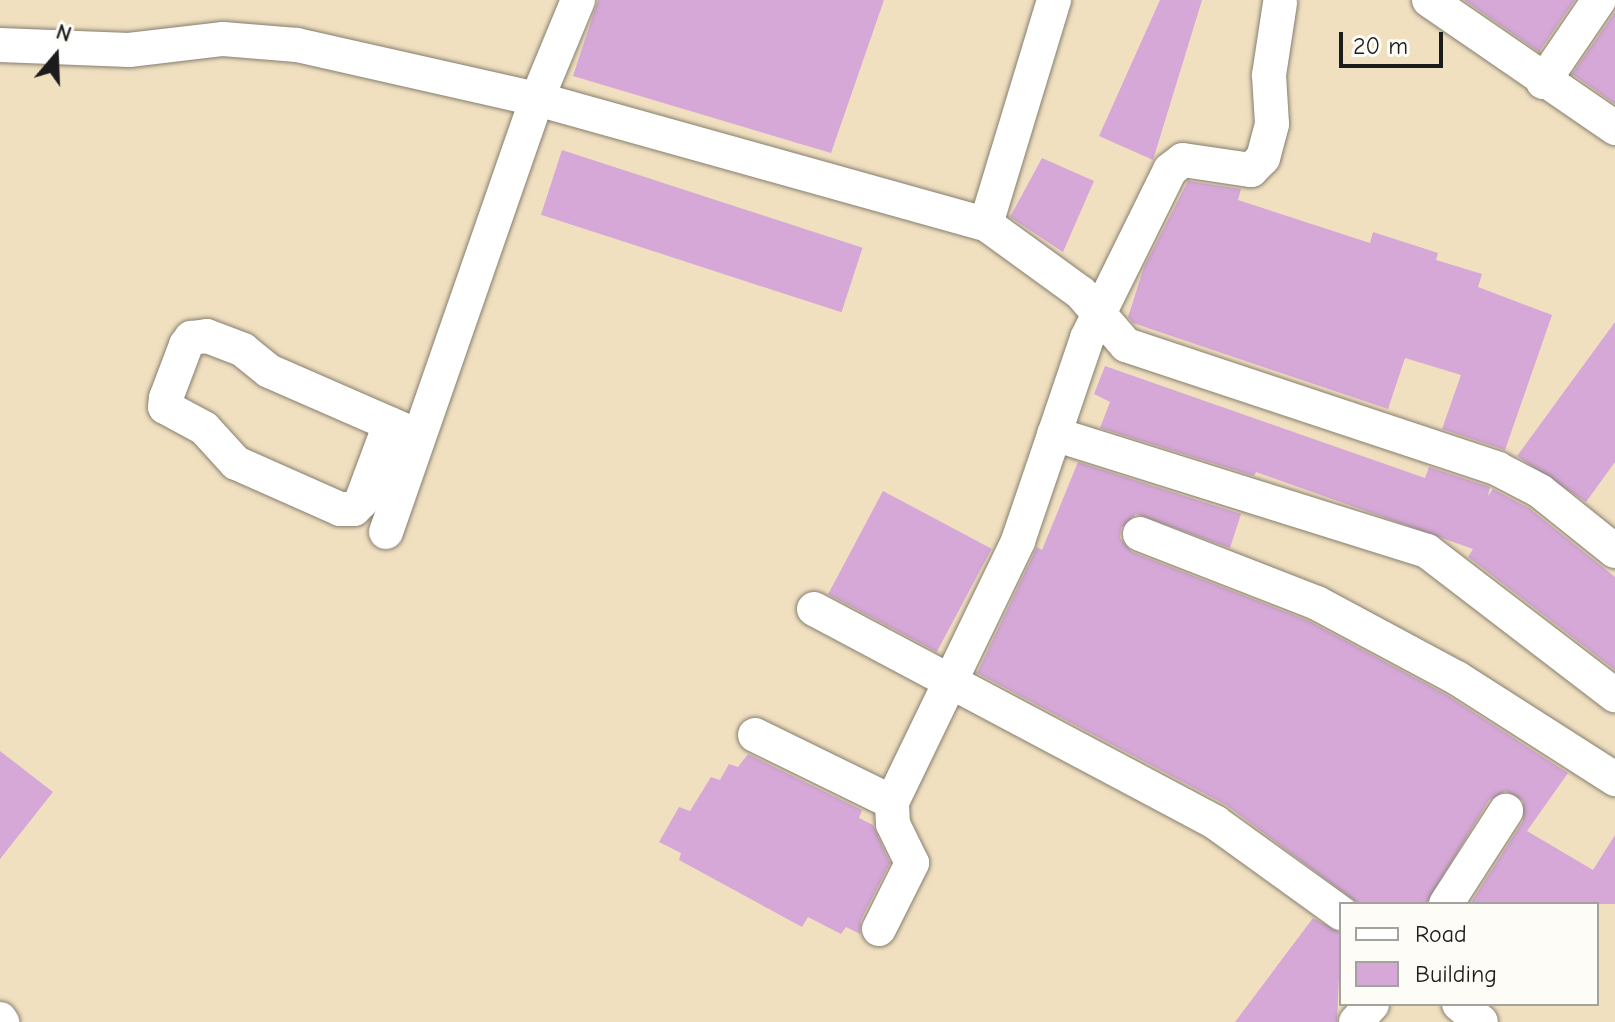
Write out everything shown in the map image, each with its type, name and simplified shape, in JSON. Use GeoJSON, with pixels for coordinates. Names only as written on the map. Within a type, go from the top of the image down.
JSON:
{"type":"FeatureCollection","features":[{"type":"Feature","properties":{"kind":"street"},"geometry":{"type":"LineString","coordinates":[[404,430],[269,371],[243,350],[207,336],[191,338],[166,398],[165,407],[204,428],[236,463],[340,509],[354,509],[404,430],[578,0]]}},
{"type":"Feature","properties":{"kind":"street"},"geometry":{"type":"LineString","coordinates":[[986,224],[1054,0]]}},
{"type":"Feature","properties":{"kind":"street"},"geometry":{"type":"LineString","coordinates":[[1429,0],[1543,82],[1615,128]]}},
{"type":"Feature","properties":{"kind":"street"},"geometry":{"type":"LineString","coordinates":[[1543,82],[1599,0]]}},
{"type":"Feature","properties":{"kind":"street"},"geometry":{"type":"LineString","coordinates":[[879,929],[912,863],[893,824],[892,802],[1018,541],[1087,338],[1176,163],[1251,170],[1263,158],[1272,124],[1269,75],[1280,3]]}},
{"type":"Feature","properties":{"kind":"street"},"geometry":{"type":"LineString","coordinates":[[0,45],[129,50],[223,39],[297,45],[537,99],[986,224],[1081,293],[1126,345],[1498,469],[1540,491],[1615,551]]}},
{"type":"Feature","properties":{"kind":"street"},"geometry":{"type":"LineString","coordinates":[[386,532],[404,430]]}},
{"type":"Feature","properties":{"kind":"street"},"geometry":{"type":"LineString","coordinates":[[1054,434],[1427,551],[1615,695]]}},
{"type":"Feature","properties":{"kind":"street"},"geometry":{"type":"LineString","coordinates":[[1140,534],[1317,603],[1457,678],[1615,779]]}},
{"type":"Feature","properties":{"kind":"street"},"geometry":{"type":"LineString","coordinates":[[814,609],[1216,823],[1339,912]]}},
{"type":"Feature","properties":{"kind":"street"},"geometry":{"type":"LineString","coordinates":[[755,735],[892,802]]}},
{"type":"Feature","properties":{"kind":"street"},"geometry":{"type":"LineString","coordinates":[[1447,902],[1506,811]]}},
{"type":"Feature","properties":{"kind":"street"},"geometry":{"type":"LineString","coordinates":[[1356,1022],[1370,1006]]}},
{"type":"Feature","properties":{"kind":"street"},"geometry":{"type":"LineString","coordinates":[[1461,1006],[1481,1022]]}},
{"type":"Feature","properties":{"kind":"building"},"geometry":{"type":"Polygon","coordinates":[[[598,0],[884,0],[831,153],[573,76],[598,0]]]}},
{"type":"Feature","properties":{"kind":"building"},"geometry":{"type":"Polygon","coordinates":[[[1160,0],[1202,0],[1153,160],[1099,136],[1160,0]]]}},
{"type":"Feature","properties":{"kind":"building"},"geometry":{"type":"Polygon","coordinates":[[[1464,0],[1575,0],[1539,52],[1464,0]]]}},
{"type":"Feature","properties":{"kind":"building"},"geometry":{"type":"Polygon","coordinates":[[[1615,12],[1615,104],[1572,74],[1615,12]]]}},
{"type":"Feature","properties":{"kind":"building"},"geometry":{"type":"Polygon","coordinates":[[[562,150],[863,248],[842,312],[541,215],[562,150]]]}},
{"type":"Feature","properties":{"kind":"building"},"geometry":{"type":"Polygon","coordinates":[[[1042,158],[1094,181],[1063,252],[1010,217],[1042,158]]]}},
{"type":"Feature","properties":{"kind":"building"},"geometry":{"type":"Polygon","coordinates":[[[1188,181],[1241,189],[1238,200],[1370,243],[1373,232],[1438,253],[1436,260],[1482,274],[1478,287],[1552,315],[1505,450],[1442,429],[1461,375],[1405,358],[1388,409],[1133,323],[1128,317],[1144,267],[1188,181]]]}},
{"type":"Feature","properties":{"kind":"building"},"geometry":{"type":"Polygon","coordinates":[[[1615,322],[1615,462],[1586,502],[1517,456],[1615,322]]]}},
{"type":"Feature","properties":{"kind":"building"},"geometry":{"type":"Polygon","coordinates":[[[1105,366],[1425,478],[1429,467],[1490,487],[1488,496],[1493,489],[1529,508],[1615,577],[1615,670],[1468,557],[1473,549],[1256,472],[1254,476],[1100,428],[1110,402],[1094,394],[1105,366]]]}},
{"type":"Feature","properties":{"kind":"building"},"geometry":{"type":"Polygon","coordinates":[[[1078,462],[1241,514],[1230,548],[1136,514],[1121,528],[1120,538],[1132,552],[1309,621],[1447,695],[1568,773],[1527,831],[1593,870],[1615,835],[1615,904],[1471,902],[1523,821],[1523,801],[1506,791],[1489,800],[1427,902],[1356,902],[1226,805],[977,673],[1037,547],[1042,550],[1078,462]]]}},
{"type":"Feature","properties":{"kind":"building"},"geometry":{"type":"Polygon","coordinates":[[[883,491],[992,549],[937,652],[828,594],[883,491]]]}},
{"type":"Feature","properties":{"kind":"building"},"geometry":{"type":"Polygon","coordinates":[[[0,751],[53,792],[0,859],[0,751]]]}},
{"type":"Feature","properties":{"kind":"building"},"geometry":{"type":"Polygon","coordinates":[[[748,754],[862,810],[859,818],[873,825],[890,863],[861,920],[860,934],[846,927],[841,934],[808,917],[802,927],[679,860],[681,853],[659,842],[679,807],[690,811],[711,777],[720,780],[729,764],[738,767],[748,754]]]}},
{"type":"Feature","properties":{"kind":"building"},"geometry":{"type":"Polygon","coordinates":[[[1313,918],[1339,932],[1337,1022],[1235,1022],[1313,918]]]}}]}
